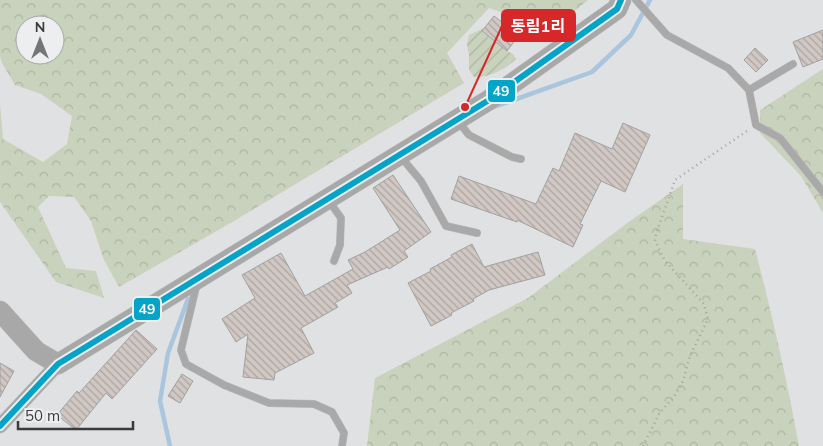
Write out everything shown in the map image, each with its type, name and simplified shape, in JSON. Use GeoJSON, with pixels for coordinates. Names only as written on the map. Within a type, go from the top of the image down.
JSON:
{"type":"FeatureCollection","features":[{"type":"Feature","properties":{"kind":"street"},"geometry":{"type":"LineString","coordinates":[[0,426],[58,364],[489,100],[617,8],[632,1]]}},
{"type":"Feature","properties":{"kind":"street"},"geometry":{"type":"LineString","coordinates":[[0,311],[36,351],[58,364]]}},
{"type":"Feature","properties":{"kind":"lane"},"geometry":{"type":"LineString","coordinates":[[632,1],[652,18],[667,35],[728,68],[749,90],[756,125],[780,138],[823,192]]}},
{"type":"Feature","properties":{"kind":"lane"},"geometry":{"type":"LineString","coordinates":[[749,90],[793,64]]}},
{"type":"Feature","properties":{"kind":"lane"},"geometry":{"type":"LineString","coordinates":[[457,120],[469,135],[512,157],[522,159]]}},
{"type":"Feature","properties":{"kind":"lane"},"geometry":{"type":"LineString","coordinates":[[400,155],[421,181],[446,226],[477,233]]}},
{"type":"Feature","properties":{"kind":"lane"},"geometry":{"type":"LineString","coordinates":[[328,199],[341,218],[340,245],[334,261]]}},
{"type":"Feature","properties":{"kind":"lane"},"geometry":{"type":"LineString","coordinates":[[198,278],[180,350],[186,364],[224,384],[269,403],[314,404],[332,412],[344,433],[342,446]]}},
{"type":"Feature","properties":{"kind":"path"},"geometry":{"type":"LineString","coordinates":[[643,446],[659,414],[675,395],[682,382],[690,356],[708,319],[704,304],[665,261],[654,242],[662,216],[675,180],[756,125]]}},
{"type":"Feature","properties":{"kind":"green space"},"geometry":{"type":"Polygon","coordinates":[[[0,0],[588,0],[553,29],[489,8],[447,53],[464,83],[234,221],[119,287],[104,260],[91,221],[74,197],[49,196],[38,207],[66,268],[96,271],[104,298],[56,282],[0,202],[0,103],[3,139],[43,162],[67,144],[72,116],[41,94],[15,85],[0,56],[0,0]]]}},
{"type":"Feature","properties":{"kind":"green space"},"geometry":{"type":"Polygon","coordinates":[[[484,28],[482,32],[513,54],[516,59],[496,72],[474,77],[469,70],[467,45],[469,35],[484,28]]]}},
{"type":"Feature","properties":{"kind":"green space"},"geometry":{"type":"Polygon","coordinates":[[[823,69],[823,213],[801,176],[760,133],[760,110],[823,69]]]}},
{"type":"Feature","properties":{"kind":"green space"},"geometry":{"type":"Polygon","coordinates":[[[683,184],[683,239],[755,249],[779,347],[799,446],[367,446],[375,378],[528,298],[626,224],[683,184]]]}},
{"type":"Feature","properties":{"kind":"building"},"geometry":{"type":"Polygon","coordinates":[[[494,16],[519,35],[507,51],[482,31],[494,16]]]}},
{"type":"Feature","properties":{"kind":"building"},"geometry":{"type":"Polygon","coordinates":[[[823,30],[823,59],[803,67],[793,42],[823,30]]]}},
{"type":"Feature","properties":{"kind":"building"},"geometry":{"type":"Polygon","coordinates":[[[755,48],[768,60],[756,72],[744,60],[755,48]]]}},
{"type":"Feature","properties":{"kind":"building"},"geometry":{"type":"Polygon","coordinates":[[[623,123],[650,135],[625,192],[601,181],[580,224],[583,225],[573,247],[517,220],[517,222],[451,199],[459,176],[536,204],[553,168],[559,171],[575,133],[612,149],[623,123]]]}},
{"type":"Feature","properties":{"kind":"building"},"geometry":{"type":"Polygon","coordinates":[[[393,175],[431,232],[404,251],[408,257],[389,269],[388,267],[347,285],[352,293],[335,303],[338,307],[301,328],[314,353],[275,373],[274,380],[243,377],[248,334],[236,342],[222,319],[255,298],[242,275],[281,253],[305,296],[353,269],[348,260],[365,252],[400,230],[373,188],[393,175]]]}},
{"type":"Feature","properties":{"kind":"building"},"geometry":{"type":"Polygon","coordinates":[[[472,244],[484,267],[538,252],[545,275],[489,290],[473,299],[474,301],[451,313],[452,315],[431,326],[408,283],[431,271],[430,269],[452,257],[451,255],[472,244]]]}},
{"type":"Feature","properties":{"kind":"building"},"geometry":{"type":"Polygon","coordinates":[[[136,330],[157,349],[112,399],[106,393],[76,430],[57,415],[77,391],[79,393],[136,330]]]}},
{"type":"Feature","properties":{"kind":"building"},"geometry":{"type":"Polygon","coordinates":[[[0,363],[14,371],[0,397],[0,363]]]}},
{"type":"Feature","properties":{"kind":"building"},"geometry":{"type":"Polygon","coordinates":[[[182,374],[193,381],[180,403],[168,396],[182,374]]]}},
{"type":"Feature","properties":{"kind":"waterway"},"geometry":{"type":"LineString","coordinates":[[494,107],[592,72],[631,35],[650,0]]}},
{"type":"Feature","properties":{"kind":"waterway"},"geometry":{"type":"LineString","coordinates":[[170,446],[160,401],[168,353],[188,299]]}},
{"type":"Feature","properties":{"kind":"transit line","name":"49"},"geometry":{"type":"LineString","coordinates":[[0,426],[58,364],[489,100],[617,9],[621,0]]}},
{"type":"Feature","properties":{"kind":"place","name":"동림1리"},"geometry":{"type":"Point","coordinates":[465,107]}}]}
